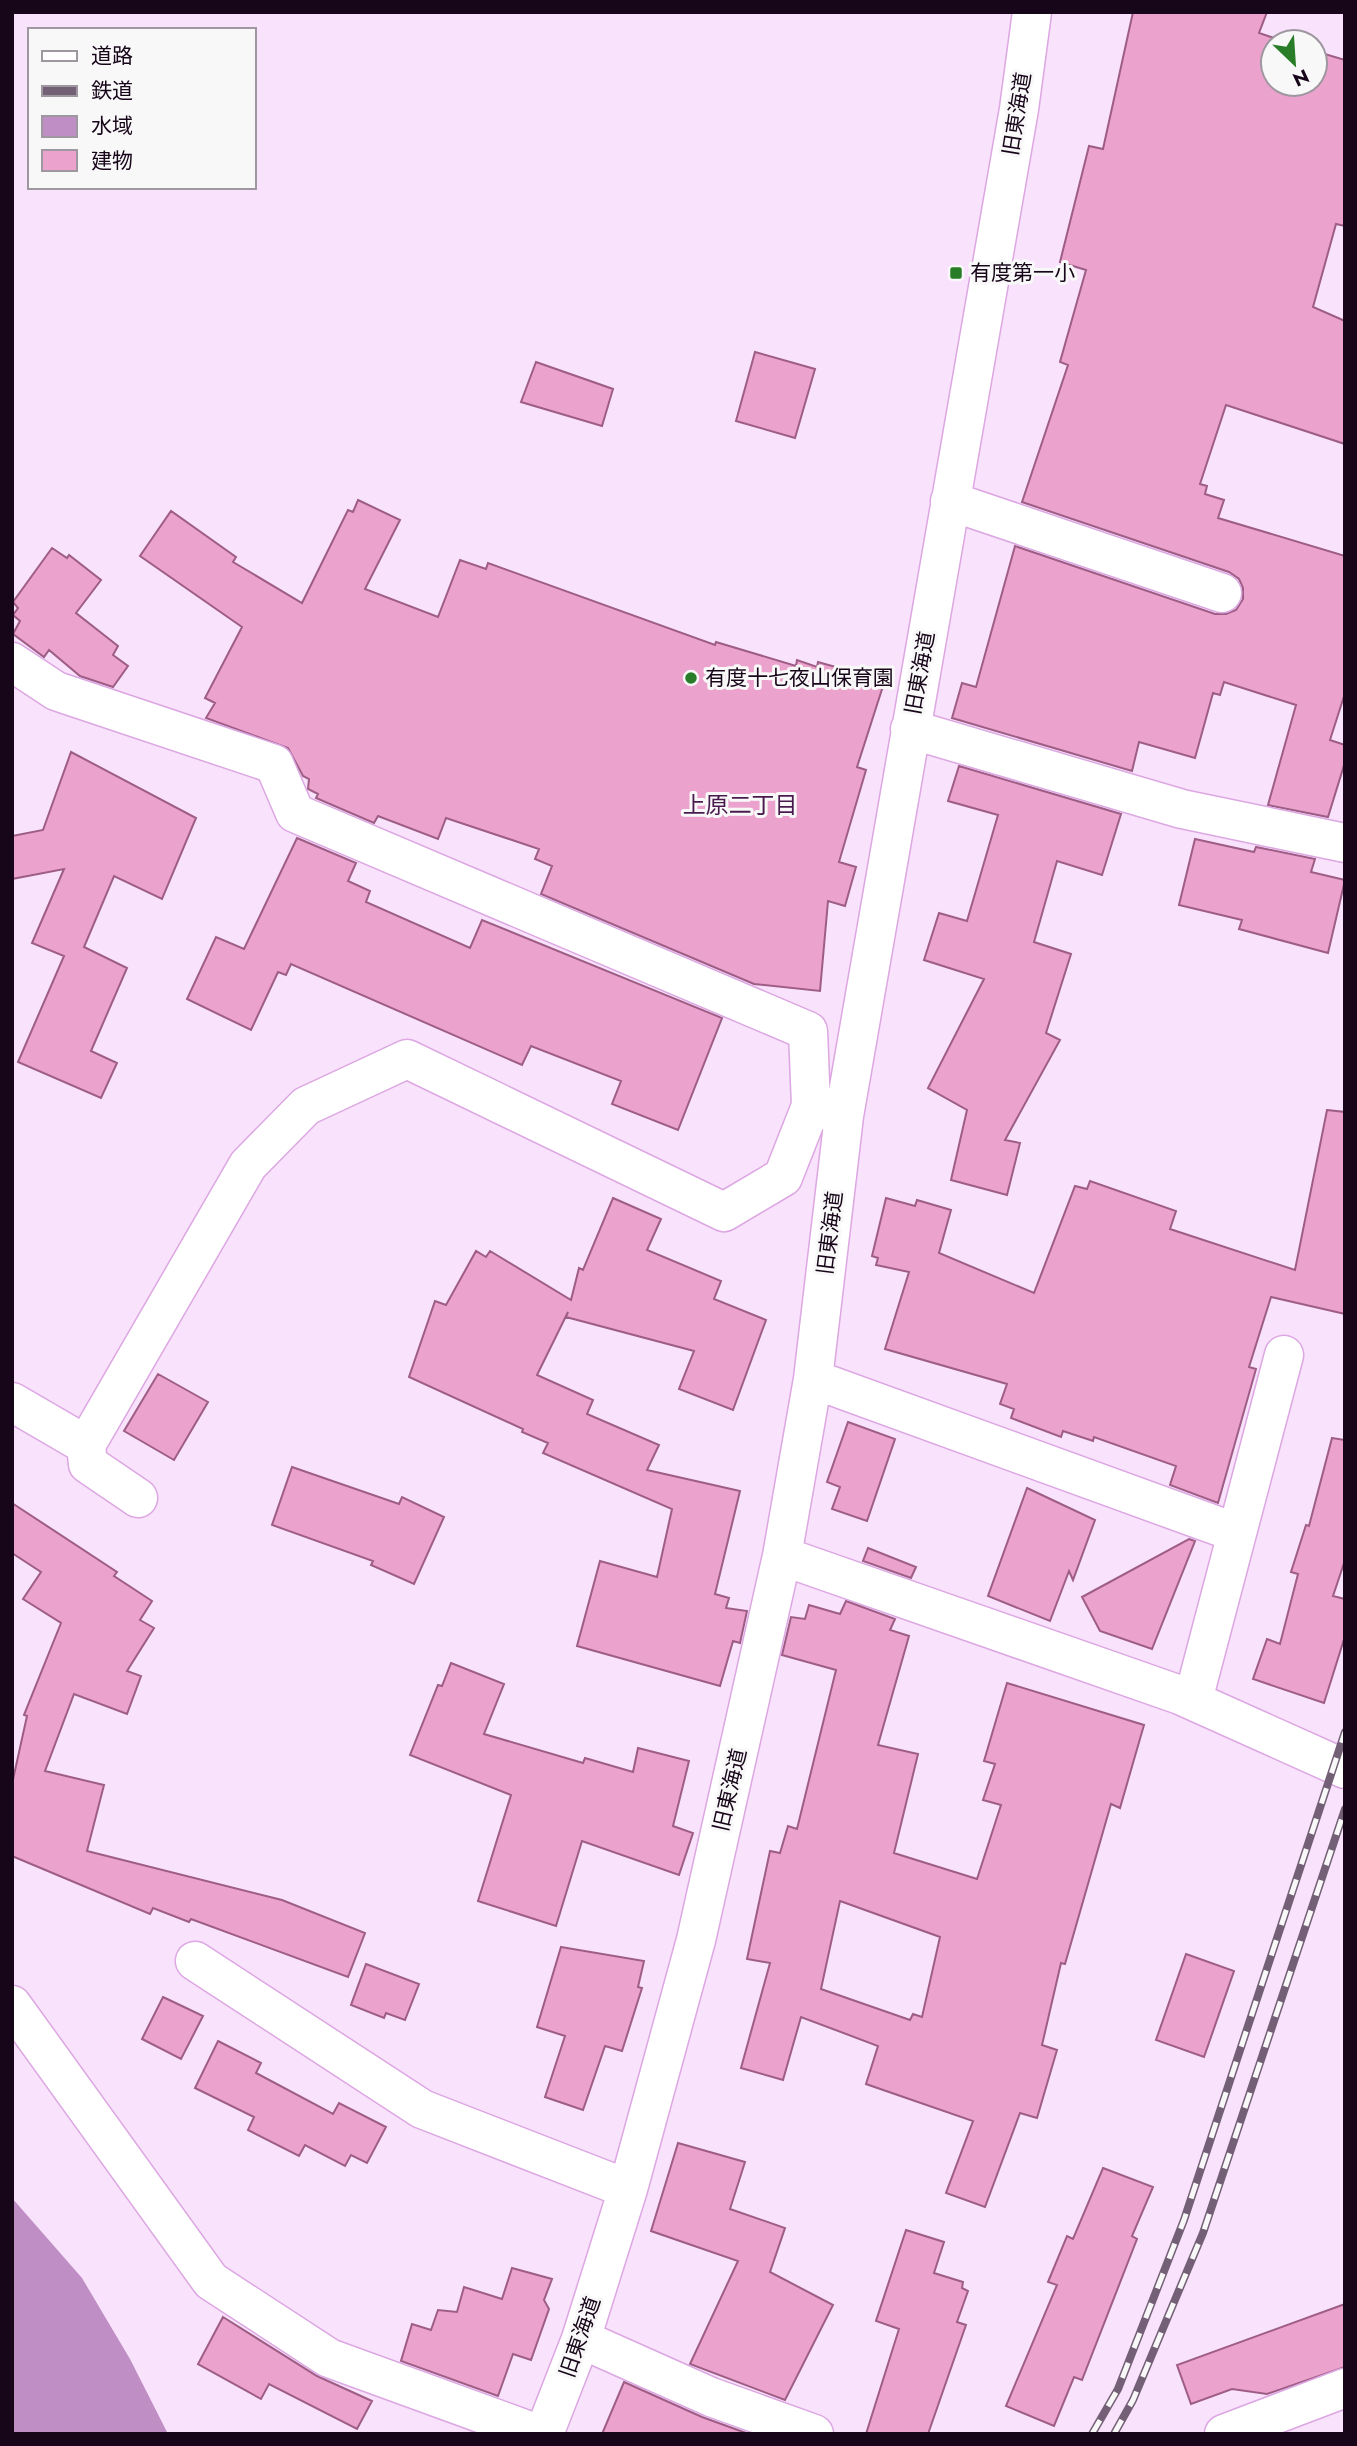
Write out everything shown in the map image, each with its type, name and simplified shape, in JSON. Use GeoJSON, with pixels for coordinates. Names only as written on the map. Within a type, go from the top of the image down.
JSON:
{"type":"FeatureCollection","features":[{"type":"Feature","properties":{"kind":"street","name":"旧東海道"},"geometry":{"type":"LineString","coordinates":[[544,2434],[581,2339],[628,2189],[696,1941],[782,1556],[813,1379],[827,1111],[910,729],[1019,109],[1032,12]]}},
{"type":"Feature","properties":{"kind":"street"},"geometry":{"type":"LineString","coordinates":[[950,501],[1222,593]]}},
{"type":"Feature","properties":{"kind":"street"},"geometry":{"type":"LineString","coordinates":[[12,662],[55,691],[274,764],[295,813],[807,1031],[827,1111],[783,1177],[724,1212],[407,1059],[306,1106],[248,1165],[86,1445],[88,1464],[138,1497]]}},
{"type":"Feature","properties":{"kind":"street"},"geometry":{"type":"LineString","coordinates":[[910,729],[1182,809],[1345,843]]}},
{"type":"Feature","properties":{"kind":"street"},"geometry":{"type":"LineString","coordinates":[[1193,1700],[1284,1354]]}},
{"type":"Feature","properties":{"kind":"street"},"geometry":{"type":"LineString","coordinates":[[813,1379],[1237,1533]]}},
{"type":"Feature","properties":{"kind":"street"},"geometry":{"type":"LineString","coordinates":[[12,1402],[86,1445]]}},
{"type":"Feature","properties":{"kind":"street"},"geometry":{"type":"LineString","coordinates":[[782,1556],[1193,1700],[1345,1769]]}},
{"type":"Feature","properties":{"kind":"street"},"geometry":{"type":"LineString","coordinates":[[195,1961],[422,2109],[628,2189]]}},
{"type":"Feature","properties":{"kind":"street"},"geometry":{"type":"LineString","coordinates":[[12,2005],[211,2281],[329,2358],[538,2434]]}},
{"type":"Feature","properties":{"kind":"street"},"geometry":{"type":"LineString","coordinates":[[581,2339],[711,2398],[814,2434]]}},
{"type":"Feature","properties":{"kind":"street"},"geometry":{"type":"LineString","coordinates":[[1224,2434],[1345,2388]]}},
{"type":"Feature","properties":{"kind":"water"},"geometry":{"type":"Polygon","coordinates":[[[12,2198],[82,2278],[130,2359],[168,2434],[12,2434],[12,2198]]]}},
{"type":"Feature","properties":{"kind":"building"},"geometry":{"type":"Polygon","coordinates":[[[1133,12],[1267,12],[1259,28],[1259,98],[1329,98],[1329,55],[1345,60],[1345,226],[1336,224],[1313,307],[1345,321],[1345,444],[1226,405],[1200,484],[1207,486],[1205,494],[1224,500],[1218,518],[1345,556],[1345,693],[1330,740],[1345,745],[1345,762],[1328,817],[1268,805],[1296,705],[1224,682],[1220,695],[1213,693],[1195,758],[1139,742],[1132,771],[952,718],[962,683],[976,687],[1015,546],[1215,614],[1236,610],[1243,599],[1243,588],[1239,579],[1229,572],[1022,502],[1068,365],[1060,362],[1086,270],[1060,262],[1089,146],[1103,149],[1133,12]]]}},
{"type":"Feature","properties":{"kind":"building"},"geometry":{"type":"Polygon","coordinates":[[[755,352],[815,369],[795,438],[736,421],[755,352]]]}},
{"type":"Feature","properties":{"kind":"building"},"geometry":{"type":"Polygon","coordinates":[[[536,362],[613,389],[602,426],[521,402],[536,362]]]}},
{"type":"Feature","properties":{"kind":"building"},"geometry":{"type":"Polygon","coordinates":[[[358,500],[400,520],[365,589],[438,617],[460,560],[486,569],[488,563],[715,645],[716,642],[796,666],[797,660],[817,667],[818,662],[864,675],[863,679],[883,686],[857,767],[866,770],[839,862],[856,867],[845,906],[828,901],[820,991],[754,984],[541,894],[552,866],[535,859],[539,849],[446,818],[438,839],[378,816],[374,823],[316,798],[318,794],[308,789],[309,779],[303,776],[288,748],[206,718],[215,703],[205,698],[242,627],[140,556],[171,511],[236,557],[233,562],[302,603],[348,510],[353,512],[358,500]]]}},
{"type":"Feature","properties":{"kind":"building"},"geometry":{"type":"Polygon","coordinates":[[[52,548],[67,558],[69,555],[101,580],[76,613],[118,646],[113,655],[128,666],[113,687],[80,676],[49,650],[44,657],[13,634],[20,621],[13,615],[18,608],[13,602],[52,548]]]}},
{"type":"Feature","properties":{"kind":"building"},"geometry":{"type":"Polygon","coordinates":[[[71,752],[196,818],[162,899],[114,876],[84,947],[127,968],[91,1051],[117,1063],[101,1098],[18,1062],[64,956],[32,943],[64,869],[12,879],[12,836],[43,830],[71,752]]]}},
{"type":"Feature","properties":{"kind":"building"},"geometry":{"type":"Polygon","coordinates":[[[959,766],[1121,814],[1102,875],[1057,861],[1034,942],[1071,954],[1046,1033],[1060,1040],[1005,1140],[1020,1143],[1007,1195],[951,1180],[967,1110],[928,1088],[984,979],[924,960],[939,913],[967,921],[998,815],[948,801],[959,766]]]}},
{"type":"Feature","properties":{"kind":"building"},"geometry":{"type":"Polygon","coordinates":[[[297,838],[356,863],[348,881],[370,891],[366,902],[470,948],[482,920],[722,1018],[678,1130],[612,1104],[621,1081],[531,1046],[522,1065],[291,964],[286,975],[278,972],[251,1030],[187,999],[216,937],[244,949],[297,838]]]}},
{"type":"Feature","properties":{"kind":"building"},"geometry":{"type":"Polygon","coordinates":[[[1195,839],[1254,852],[1256,847],[1315,859],[1311,872],[1345,880],[1328,953],[1239,929],[1242,920],[1179,905],[1195,839]]]}},
{"type":"Feature","properties":{"kind":"building"},"geometry":{"type":"Polygon","coordinates":[[[1327,1110],[1345,1112],[1345,1314],[1271,1297],[1249,1367],[1256,1369],[1218,1503],[1170,1485],[1176,1466],[1094,1437],[1093,1441],[1063,1431],[1061,1437],[1011,1418],[1014,1409],[1000,1404],[1007,1384],[885,1349],[909,1272],[876,1265],[878,1258],[872,1256],[886,1198],[915,1206],[917,1200],[951,1210],[939,1253],[1034,1293],[1075,1186],[1087,1189],[1090,1181],[1176,1211],[1170,1229],[1295,1270],[1327,1110]]]}},
{"type":"Feature","properties":{"kind":"building"},"geometry":{"type":"Polygon","coordinates":[[[613,1198],[661,1219],[647,1250],[721,1281],[714,1299],[766,1320],[733,1410],[679,1389],[694,1351],[566,1317],[568,1312],[537,1375],[593,1400],[587,1414],[659,1445],[647,1470],[740,1491],[715,1594],[729,1598],[726,1608],[747,1611],[740,1643],[733,1641],[720,1686],[577,1646],[600,1561],[657,1577],[672,1509],[543,1453],[548,1443],[409,1377],[435,1301],[446,1305],[476,1251],[486,1257],[490,1251],[571,1300],[579,1268],[583,1270],[613,1198]]]}},
{"type":"Feature","properties":{"kind":"building"},"geometry":{"type":"Polygon","coordinates":[[[158,1374],[208,1402],[174,1460],[124,1431],[158,1374]]]}},
{"type":"Feature","properties":{"kind":"building"},"geometry":{"type":"Polygon","coordinates":[[[848,1422],[895,1439],[867,1521],[832,1509],[840,1487],[827,1482],[848,1422]]]}},
{"type":"Feature","properties":{"kind":"building"},"geometry":{"type":"Polygon","coordinates":[[[1332,1438],[1345,1440],[1345,1560],[1333,1596],[1345,1599],[1345,1636],[1324,1703],[1253,1679],[1267,1639],[1280,1644],[1298,1574],[1291,1572],[1306,1525],[1309,1526],[1332,1438]]]}},
{"type":"Feature","properties":{"kind":"building"},"geometry":{"type":"Polygon","coordinates":[[[292,1467],[399,1504],[402,1497],[444,1517],[414,1584],[371,1565],[373,1561],[272,1525],[292,1467]]]}},
{"type":"Feature","properties":{"kind":"building"},"geometry":{"type":"Polygon","coordinates":[[[1027,1488],[1095,1520],[1073,1580],[1069,1571],[1050,1621],[988,1596],[1027,1488]]]}},
{"type":"Feature","properties":{"kind":"building"},"geometry":{"type":"Polygon","coordinates":[[[12,1503],[117,1572],[114,1576],[152,1601],[140,1620],[154,1628],[127,1671],[141,1676],[127,1714],[74,1694],[45,1771],[104,1785],[87,1851],[282,1900],[365,1933],[348,1977],[191,1919],[189,1922],[153,1908],[150,1914],[12,1856],[12,1784],[27,1716],[24,1715],[61,1623],[23,1599],[41,1572],[12,1553],[12,1503]]]}},
{"type":"Feature","properties":{"kind":"building"},"geometry":{"type":"Polygon","coordinates":[[[1189,1539],[1195,1541],[1152,1649],[1100,1631],[1082,1597],[1189,1539]]]}},
{"type":"Feature","properties":{"kind":"building"},"geometry":{"type":"Polygon","coordinates":[[[868,1548],[916,1567],[911,1578],[863,1561],[868,1548]]]}},
{"type":"Feature","properties":{"kind":"building"},"geometry":{"type":"Polygon","coordinates":[[[846,1601],[895,1619],[890,1630],[909,1636],[878,1745],[918,1754],[894,1853],[977,1879],[1001,1805],[983,1800],[995,1764],[984,1761],[1007,1683],[1144,1725],[1120,1808],[1111,1804],[1065,1964],[1061,1963],[1042,2045],[1057,2050],[1037,2118],[1020,2113],[985,2207],[946,2193],[973,2121],[866,2084],[878,2046],[801,2017],[783,2080],[741,2068],[770,1963],[747,1959],[770,1851],[780,1853],[788,1826],[797,1829],[836,1670],[782,1655],[791,1617],[805,1619],[809,1605],[840,1614],[846,1601]],[[840,1901],[821,1989],[910,2020],[913,2014],[922,2017],[940,1937],[840,1901]]]}},
{"type":"Feature","properties":{"kind":"building"},"geometry":{"type":"Polygon","coordinates":[[[451,1663],[504,1684],[484,1734],[583,1763],[585,1758],[633,1772],[638,1748],[689,1761],[673,1826],[693,1833],[679,1875],[582,1841],[556,1926],[478,1901],[511,1795],[410,1755],[438,1685],[442,1686],[451,1663]]]}},
{"type":"Feature","properties":{"kind":"building"},"geometry":{"type":"Polygon","coordinates":[[[561,1947],[644,1961],[638,1987],[642,1988],[622,2051],[605,2046],[583,2110],[545,2097],[565,2036],[537,2027],[561,1947]]]}},
{"type":"Feature","properties":{"kind":"building"},"geometry":{"type":"Polygon","coordinates":[[[1186,1954],[1234,1971],[1204,2057],[1156,2040],[1186,1954]]]}},
{"type":"Feature","properties":{"kind":"building"},"geometry":{"type":"Polygon","coordinates":[[[366,1964],[419,1984],[405,2020],[386,2013],[384,2018],[351,2005],[366,1964]]]}},
{"type":"Feature","properties":{"kind":"building"},"geometry":{"type":"Polygon","coordinates":[[[163,1997],[203,2016],[181,2059],[142,2039],[163,1997]]]}},
{"type":"Feature","properties":{"kind":"building"},"geometry":{"type":"Polygon","coordinates":[[[218,2041],[261,2063],[256,2073],[333,2114],[339,2103],[386,2127],[367,2163],[351,2155],[345,2166],[305,2145],[299,2156],[248,2130],[254,2117],[195,2088],[218,2041]]]}},
{"type":"Feature","properties":{"kind":"building"},"geometry":{"type":"Polygon","coordinates":[[[678,2143],[745,2162],[730,2209],[785,2228],[770,2272],[833,2305],[785,2400],[690,2364],[738,2261],[651,2231],[678,2143]]]}},
{"type":"Feature","properties":{"kind":"building"},"geometry":{"type":"Polygon","coordinates":[[[1103,2168],[1153,2187],[1132,2236],[1137,2239],[1082,2380],[1074,2377],[1054,2426],[1006,2406],[1057,2285],[1048,2282],[1067,2236],[1073,2239],[1103,2168]]]}},
{"type":"Feature","properties":{"kind":"building"},"geometry":{"type":"Polygon","coordinates":[[[906,2230],[944,2242],[934,2273],[963,2282],[962,2288],[968,2291],[957,2322],[966,2325],[928,2434],[866,2434],[899,2329],[876,2321],[906,2230]]]}},
{"type":"Feature","properties":{"kind":"building"},"geometry":{"type":"Polygon","coordinates":[[[512,2268],[552,2279],[544,2300],[549,2309],[531,2360],[513,2354],[498,2396],[401,2361],[412,2324],[431,2330],[438,2310],[457,2312],[464,2287],[502,2299],[512,2268]]]}},
{"type":"Feature","properties":{"kind":"building"},"geometry":{"type":"Polygon","coordinates":[[[1345,2304],[1345,2367],[1267,2394],[1232,2389],[1191,2404],[1177,2365],[1345,2304]]]}},
{"type":"Feature","properties":{"kind":"building"},"geometry":{"type":"Polygon","coordinates":[[[223,2317],[317,2376],[372,2401],[357,2429],[269,2384],[261,2399],[198,2364],[223,2317]]]}},
{"type":"Feature","properties":{"kind":"building"},"geometry":{"type":"Polygon","coordinates":[[[624,2382],[702,2417],[749,2434],[602,2434],[624,2382]]]}},
{"type":"Feature","properties":{"kind":"railway"},"geometry":{"type":"LineString","coordinates":[[1092,2434],[1118,2389],[1184,2220],[1345,1732]]}},
{"type":"Feature","properties":{"kind":"railway"},"geometry":{"type":"LineString","coordinates":[[1114,2434],[1133,2400],[1203,2233],[1345,1809]]}},
{"type":"Feature","properties":{"kind":"place","name":"有度第一小"},"geometry":{"type":"Point","coordinates":[956,273]}},
{"type":"Feature","properties":{"kind":"place","name":"有度十七夜山保育園"},"geometry":{"type":"Point","coordinates":[691,678]}},
{"type":"Feature","properties":{"kind":"district","name":"上原二丁目"},"geometry":{"type":"Point","coordinates":[740,805]}}]}
